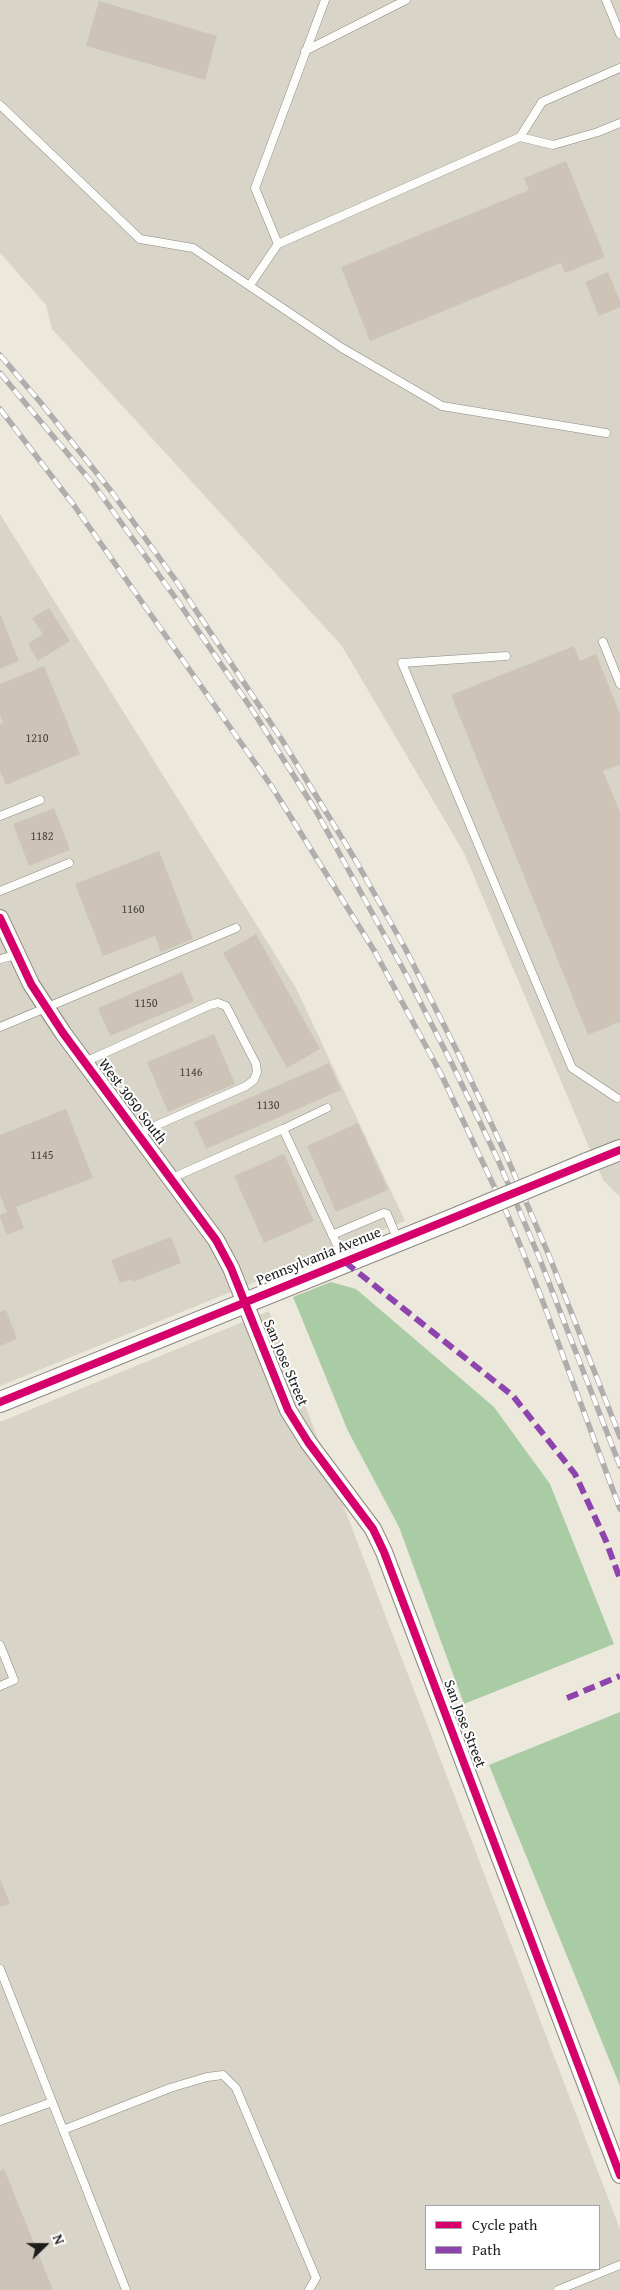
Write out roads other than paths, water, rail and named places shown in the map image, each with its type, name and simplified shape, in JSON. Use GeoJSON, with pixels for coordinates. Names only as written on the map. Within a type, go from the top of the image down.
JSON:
{"type":"FeatureCollection","features":[{"type":"Feature","properties":{"kind":"street","name":"West 3050 South"},"geometry":{"type":"LineString","coordinates":[[0,918],[31,984],[216,1240],[231,1268],[245,1302]]}},
{"type":"Feature","properties":{"kind":"street","name":"Pennsylvania Avenue"},"geometry":{"type":"LineString","coordinates":[[0,1402],[620,1150]]}},
{"type":"Feature","properties":{"kind":"street","name":"San Jose Street"},"geometry":{"type":"LineString","coordinates":[[245,1302],[288,1410],[308,1442],[373,1529],[384,1552],[620,2175]]}},
{"type":"Feature","properties":{"kind":"lane"},"geometry":{"type":"LineString","coordinates":[[278,244],[255,188],[325,0]]}},
{"type":"Feature","properties":{"kind":"lane"},"geometry":{"type":"LineString","coordinates":[[305,51],[406,0]]}},
{"type":"Feature","properties":{"kind":"lane"},"geometry":{"type":"LineString","coordinates":[[606,0],[620,34]]}},
{"type":"Feature","properties":{"kind":"lane"},"geometry":{"type":"LineString","coordinates":[[250,285],[278,244],[520,137],[542,102],[620,68]]}},
{"type":"Feature","properties":{"kind":"lane"},"geometry":{"type":"LineString","coordinates":[[0,105],[140,239],[193,248],[342,348],[442,406],[606,433]]}},
{"type":"Feature","properties":{"kind":"lane"},"geometry":{"type":"LineString","coordinates":[[520,137],[553,145],[598,132],[620,123]]}},
{"type":"Feature","properties":{"kind":"lane"},"geometry":{"type":"LineString","coordinates":[[603,642],[620,684]]}},
{"type":"Feature","properties":{"kind":"lane"},"geometry":{"type":"LineString","coordinates":[[506,656],[402,664],[572,1068],[619,1101]]}},
{"type":"Feature","properties":{"kind":"lane"},"geometry":{"type":"LineString","coordinates":[[0,816],[40,800]]}},
{"type":"Feature","properties":{"kind":"lane"},"geometry":{"type":"LineString","coordinates":[[0,891],[69,863]]}},
{"type":"Feature","properties":{"kind":"lane"},"geometry":{"type":"LineString","coordinates":[[0,1027],[236,928]]}},
{"type":"Feature","properties":{"kind":"lane"},"geometry":{"type":"LineString","coordinates":[[0,959],[16,955]]}},
{"type":"Feature","properties":{"kind":"lane"},"geometry":{"type":"LineString","coordinates":[[86,1062],[210,1005],[218,1002],[226,1006],[256,1064],[257,1072],[254,1080],[138,1133]]}},
{"type":"Feature","properties":{"kind":"lane"},"geometry":{"type":"LineString","coordinates":[[172,1178],[327,1108]]}},
{"type":"Feature","properties":{"kind":"lane"},"geometry":{"type":"LineString","coordinates":[[283,1129],[345,1262]]}},
{"type":"Feature","properties":{"kind":"lane"},"geometry":{"type":"LineString","coordinates":[[332,1235],[384,1213],[387,1214],[398,1241]]}},
{"type":"Feature","properties":{"kind":"lane"},"geometry":{"type":"LineString","coordinates":[[0,1645],[14,1680],[0,1686]]}},
{"type":"Feature","properties":{"kind":"lane"},"geometry":{"type":"LineString","coordinates":[[0,1969],[126,2290]]}},
{"type":"Feature","properties":{"kind":"lane"},"geometry":{"type":"LineString","coordinates":[[63,2130],[170,2088],[207,2077],[223,2075],[236,2088],[316,2278],[309,2290]]}},
{"type":"Feature","properties":{"kind":"lane"},"geometry":{"type":"LineString","coordinates":[[0,2121],[52,2102]]}},
{"type":"Feature","properties":{"kind":"lane"},"geometry":{"type":"LineString","coordinates":[[558,2290],[620,2265]]}},
{"type":"Feature","properties":{"kind":"railway"},"geometry":{"type":"LineString","coordinates":[[0,355],[111,491],[179,585],[282,740],[356,861],[405,948],[458,1053],[506,1155],[550,1258],[620,1437]]}},
{"type":"Feature","properties":{"kind":"railway"},"geometry":{"type":"LineString","coordinates":[[0,373],[94,485],[177,600],[251,708],[316,811],[408,978],[498,1160],[539,1257],[620,1466]]}},
{"type":"Feature","properties":{"kind":"railway"},"geometry":{"type":"LineString","coordinates":[[0,409],[73,504],[272,787],[375,952],[441,1074],[509,1218],[540,1294],[620,1509]]}}]}
